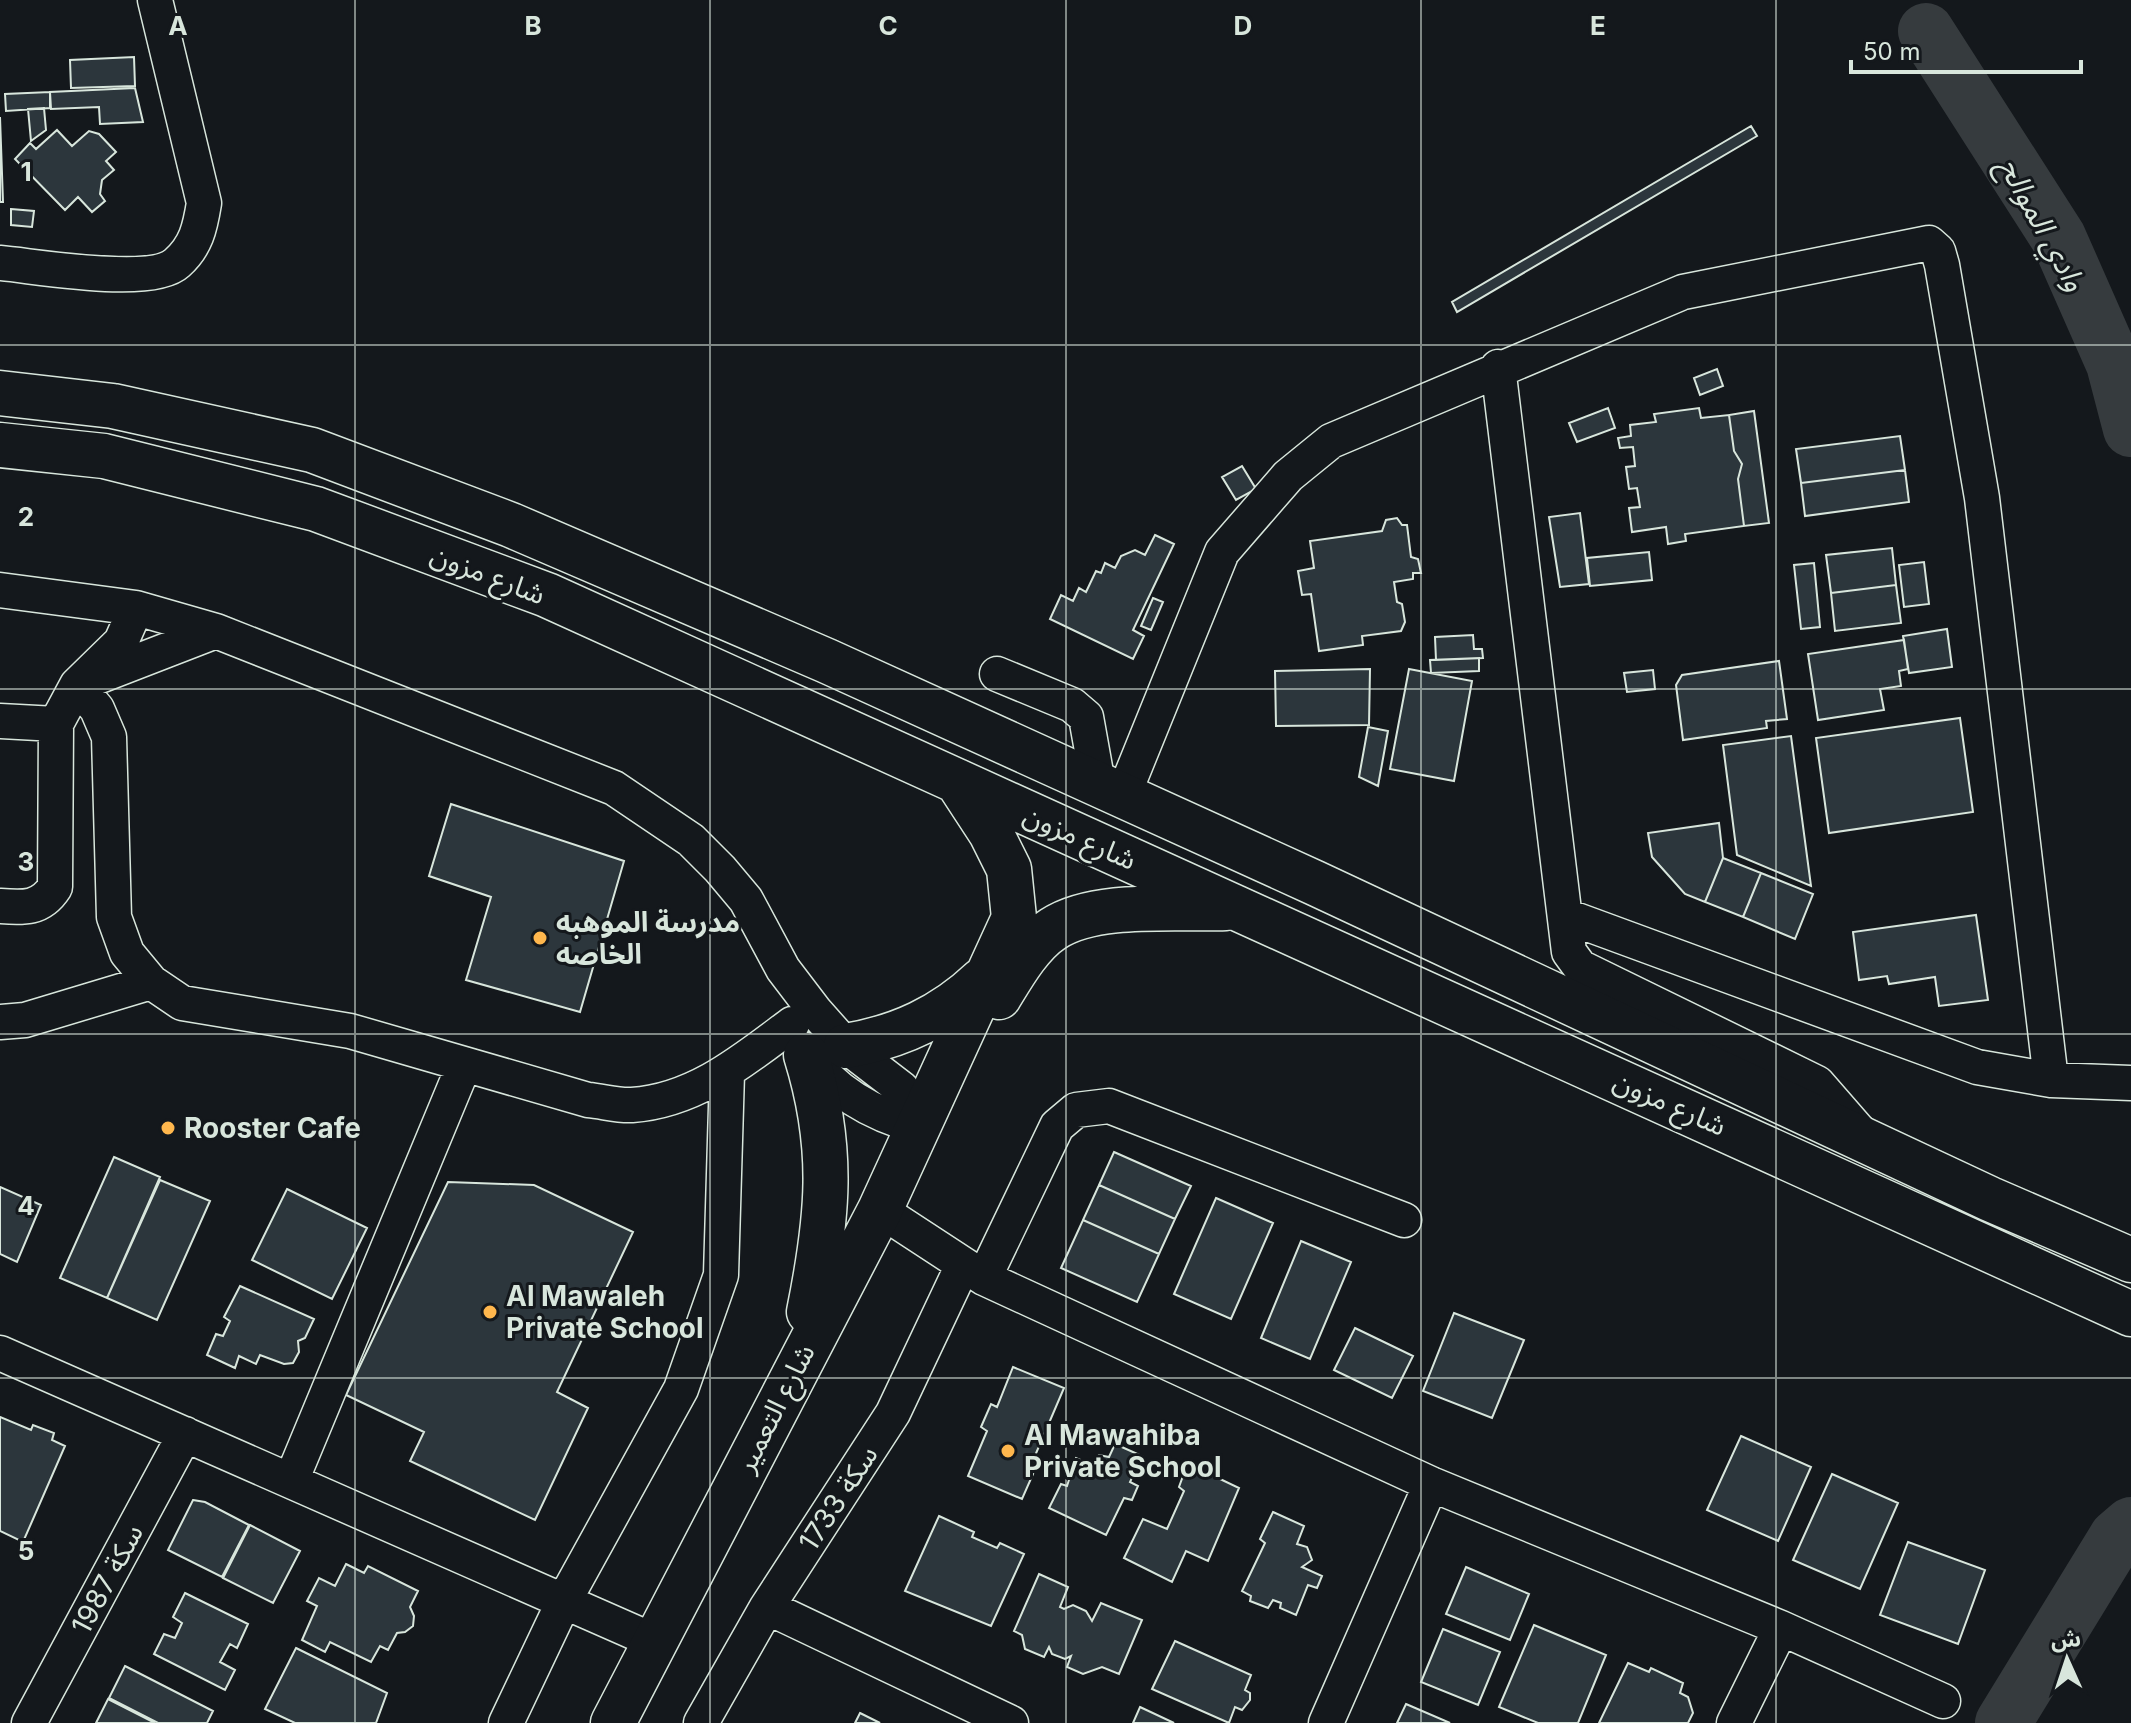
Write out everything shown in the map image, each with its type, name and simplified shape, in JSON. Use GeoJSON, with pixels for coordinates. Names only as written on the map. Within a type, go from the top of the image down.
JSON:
{"type":"FeatureCollection","features":[{"type":"Feature","properties":{"kind":"main road","name":"شارع مزون"},"geometry":{"type":"LineString","coordinates":[[0,393],[113,406],[312,450],[511,525],[827,661],[1869,1143],[2131,1260]]}},
{"type":"Feature","properties":{"kind":"main road","name":"شارع مزون"},"geometry":{"type":"LineString","coordinates":[[0,445],[104,456],[316,509],[547,595],[2131,1314]]}},
{"type":"Feature","properties":{"kind":"main road","name":"شارع التعمير"},"geometry":{"type":"LineString","coordinates":[[613,1723],[799,1360],[880,1210],[1014,918],[1009,869],[991,833],[957,781]]}},
{"type":"Feature","properties":{"kind":"main road","name":"شارع التعمير"},"geometry":{"type":"LineString","coordinates":[[928,1110],[1019,965],[1053,929],[1085,916],[1101,914],[1237,908]]}},
{"type":"Feature","properties":{"kind":"main road"},"geometry":{"type":"LineString","coordinates":[[799,1360],[822,1248],[828,1190],[815,1042],[898,1034],[922,1024],[967,994],[987,976]]}},
{"type":"Feature","properties":{"kind":"street"},"geometry":{"type":"LineString","coordinates":[[0,263],[133,276],[175,266],[199,236],[204,203],[155,0]]}},
{"type":"Feature","properties":{"kind":"street"},"geometry":{"type":"LineString","coordinates":[[1110,790],[1222,552],[1288,476],[1331,441],[1498,367],[1683,292],[1929,243],[1938,251],[1982,498],[2051,1080]]}},
{"type":"Feature","properties":{"kind":"street"},"geometry":{"type":"LineString","coordinates":[[1498,367],[1569,952],[1580,967],[1817,1083],[1869,1143]]}},
{"type":"Feature","properties":{"kind":"street"},"geometry":{"type":"LineString","coordinates":[[0,590],[136,608],[216,631],[614,788],[691,840],[720,869],[753,911],[815,1042],[902,1089],[928,1110]]}},
{"type":"Feature","properties":{"kind":"street"},"geometry":{"type":"LineString","coordinates":[[0,906],[33,907],[47,900],[55,887],[56,724],[77,685],[121,642],[136,608]]}},
{"type":"Feature","properties":{"kind":"street"},"geometry":{"type":"LineString","coordinates":[[77,685],[216,631]]}},
{"type":"Feature","properties":{"kind":"street"},"geometry":{"type":"LineString","coordinates":[[997,674],[1072,705],[1086,717],[1110,790]]}},
{"type":"Feature","properties":{"kind":"street"},"geometry":{"type":"LineString","coordinates":[[77,685],[97,709],[109,737],[114,917],[127,953],[151,982],[182,1003],[219,1012],[316,1023],[588,1100],[631,1105],[684,1094],[727,1073],[815,1042]]}},
{"type":"Feature","properties":{"kind":"street"},"geometry":{"type":"LineString","coordinates":[[0,721],[56,724]]}},
{"type":"Feature","properties":{"kind":"street"},"geometry":{"type":"LineString","coordinates":[[1566,916],[1977,1067],[2051,1080],[2131,1083]]}},
{"type":"Feature","properties":{"kind":"street"},"geometry":{"type":"LineString","coordinates":[[783,969],[815,1042]]}},
{"type":"Feature","properties":{"kind":"street"},"geometry":{"type":"LineString","coordinates":[[0,1022],[25,1020],[151,982]]}},
{"type":"Feature","properties":{"kind":"street"},"geometry":{"type":"LineString","coordinates":[[291,1481],[464,1065]]}},
{"type":"Feature","properties":{"kind":"street"},"geometry":{"type":"LineString","coordinates":[[506,1723],[564,1601],[681,1389],[721,1275],[727,1073]]}},
{"type":"Feature","properties":{"kind":"street","name":"سكة 1733"},"geometry":{"type":"LineString","coordinates":[[701,1723],[767,1607],[893,1413],[1057,1126],[1076,1110],[1109,1106],[1404,1220]]}},
{"type":"Feature","properties":{"kind":"street"},"geometry":{"type":"LineString","coordinates":[[880,1210],[973,1272],[1431,1484],[1781,1628],[1943,1701]]}},
{"type":"Feature","properties":{"kind":"street"},"geometry":{"type":"LineString","coordinates":[[0,1353],[654,1641]]}},
{"type":"Feature","properties":{"kind":"street","name":"سكة 1987"},"geometry":{"type":"LineString","coordinates":[[29,1723],[185,1434]]}},
{"type":"Feature","properties":{"kind":"street"},"geometry":{"type":"LineString","coordinates":[[1326,1723],[1431,1484]]}},
{"type":"Feature","properties":{"kind":"street"},"geometry":{"type":"LineString","coordinates":[[767,1607],[1011,1723]]}},
{"type":"Feature","properties":{"kind":"street"},"geometry":{"type":"LineString","coordinates":[[1734,1723],[1781,1628]]}},
{"type":"Feature","properties":{"kind":"building"},"geometry":{"type":"Polygon","coordinates":[[[134,57],[135,86],[71,88],[70,60],[134,57]]]}},
{"type":"Feature","properties":{"kind":"building"},"geometry":{"type":"Polygon","coordinates":[[[135,88],[143,122],[100,124],[99,107],[51,109],[50,92],[135,88]]]}},
{"type":"Feature","properties":{"kind":"building"},"geometry":{"type":"Polygon","coordinates":[[[50,92],[50,108],[6,111],[5,94],[50,92]]]}},
{"type":"Feature","properties":{"kind":"building"},"geometry":{"type":"Polygon","coordinates":[[[44,108],[46,130],[31,141],[28,109],[44,108]]]}},
{"type":"Feature","properties":{"kind":"building"},"geometry":{"type":"Polygon","coordinates":[[[0,117],[3,202],[0,202],[0,117]]]}},
{"type":"Feature","properties":{"kind":"building"},"geometry":{"type":"Polygon","coordinates":[[[1751,126],[1757,136],[1457,312],[1452,302],[1751,126]]]}},
{"type":"Feature","properties":{"kind":"building"},"geometry":{"type":"Polygon","coordinates":[[[57,130],[72,146],[89,131],[99,134],[116,152],[106,161],[114,170],[102,180],[100,194],[105,201],[92,212],[78,197],[65,210],[15,159],[30,143],[36,149],[57,130]]]}},
{"type":"Feature","properties":{"kind":"building"},"geometry":{"type":"Polygon","coordinates":[[[11,209],[34,211],[32,227],[11,225],[11,209]]]}},
{"type":"Feature","properties":{"kind":"building"},"geometry":{"type":"Polygon","coordinates":[[[1717,369],[1723,386],[1700,395],[1694,378],[1717,369]]]}},
{"type":"Feature","properties":{"kind":"building"},"geometry":{"type":"Polygon","coordinates":[[[1608,408],[1615,428],[1577,442],[1569,423],[1608,408]]]}},
{"type":"Feature","properties":{"kind":"building"},"geometry":{"type":"Polygon","coordinates":[[[1699,408],[1701,418],[1729,415],[1734,451],[1742,464],[1738,479],[1744,526],[1685,534],[1686,541],[1668,544],[1666,527],[1632,532],[1629,508],[1640,507],[1637,488],[1629,489],[1626,467],[1635,466],[1633,447],[1620,448],[1618,438],[1631,436],[1630,425],[1656,422],[1654,414],[1699,408]]]}},
{"type":"Feature","properties":{"kind":"building"},"geometry":{"type":"Polygon","coordinates":[[[1754,411],[1769,523],[1744,526],[1738,479],[1742,464],[1734,451],[1729,415],[1754,411]]]}},
{"type":"Feature","properties":{"kind":"building"},"geometry":{"type":"Polygon","coordinates":[[[1900,436],[1905,470],[1801,483],[1796,449],[1900,436]]]}},
{"type":"Feature","properties":{"kind":"building"},"geometry":{"type":"Polygon","coordinates":[[[1242,466],[1256,489],[1236,500],[1222,477],[1242,466]]]}},
{"type":"Feature","properties":{"kind":"building"},"geometry":{"type":"Polygon","coordinates":[[[1905,470],[1909,502],[1805,516],[1801,483],[1905,470]]]}},
{"type":"Feature","properties":{"kind":"building"},"geometry":{"type":"Polygon","coordinates":[[[1580,513],[1589,584],[1560,587],[1549,517],[1580,513]]]}},
{"type":"Feature","properties":{"kind":"building"},"geometry":{"type":"Polygon","coordinates":[[[1397,518],[1402,525],[1407,525],[1411,557],[1418,559],[1421,573],[1413,573],[1413,579],[1394,582],[1397,602],[1402,604],[1405,622],[1401,631],[1362,636],[1363,645],[1319,651],[1311,594],[1302,595],[1298,571],[1314,568],[1310,541],[1382,531],[1386,520],[1397,518]]]}},
{"type":"Feature","properties":{"kind":"building"},"geometry":{"type":"Polygon","coordinates":[[[1155,535],[1174,544],[1133,630],[1144,636],[1133,659],[1050,619],[1061,595],[1073,601],[1079,588],[1086,592],[1096,571],[1101,573],[1105,563],[1115,568],[1121,556],[1135,550],[1145,555],[1155,535]]]}},
{"type":"Feature","properties":{"kind":"building"},"geometry":{"type":"Polygon","coordinates":[[[1892,548],[1896,585],[1831,593],[1826,555],[1892,548]]]}},
{"type":"Feature","properties":{"kind":"building"},"geometry":{"type":"Polygon","coordinates":[[[1649,552],[1652,580],[1590,586],[1587,558],[1649,552]]]}},
{"type":"Feature","properties":{"kind":"building"},"geometry":{"type":"Polygon","coordinates":[[[1924,562],[1929,604],[1904,607],[1899,565],[1924,562]]]}},
{"type":"Feature","properties":{"kind":"building"},"geometry":{"type":"Polygon","coordinates":[[[1814,563],[1820,627],[1801,629],[1794,565],[1814,563]]]}},
{"type":"Feature","properties":{"kind":"building"},"geometry":{"type":"Polygon","coordinates":[[[1896,585],[1901,623],[1835,631],[1831,593],[1896,585]]]}},
{"type":"Feature","properties":{"kind":"building"},"geometry":{"type":"Polygon","coordinates":[[[1153,598],[1163,602],[1151,630],[1141,626],[1153,598]]]}},
{"type":"Feature","properties":{"kind":"building"},"geometry":{"type":"Polygon","coordinates":[[[1947,629],[1952,667],[1909,673],[1903,636],[1947,629]]]}},
{"type":"Feature","properties":{"kind":"building"},"geometry":{"type":"Polygon","coordinates":[[[1473,635],[1474,649],[1482,649],[1483,658],[1436,660],[1435,637],[1473,635]]]}},
{"type":"Feature","properties":{"kind":"building"},"geometry":{"type":"Polygon","coordinates":[[[1904,640],[1908,669],[1899,671],[1901,686],[1880,689],[1884,710],[1818,720],[1808,654],[1904,640]]]}},
{"type":"Feature","properties":{"kind":"building"},"geometry":{"type":"Polygon","coordinates":[[[1479,658],[1479,671],[1431,673],[1430,660],[1479,658]]]}},
{"type":"Feature","properties":{"kind":"building"},"geometry":{"type":"Polygon","coordinates":[[[1779,661],[1787,719],[1766,721],[1767,728],[1683,740],[1676,685],[1682,675],[1779,661]]]}},
{"type":"Feature","properties":{"kind":"building"},"geometry":{"type":"Polygon","coordinates":[[[1370,669],[1369,725],[1276,726],[1275,671],[1370,669]]]}},
{"type":"Feature","properties":{"kind":"building"},"geometry":{"type":"Polygon","coordinates":[[[1409,669],[1472,681],[1454,781],[1390,769],[1409,669]]]}},
{"type":"Feature","properties":{"kind":"building"},"geometry":{"type":"Polygon","coordinates":[[[1653,670],[1655,689],[1627,692],[1624,673],[1653,670]]]}},
{"type":"Feature","properties":{"kind":"building"},"geometry":{"type":"Polygon","coordinates":[[[1960,718],[1973,812],[1829,833],[1816,738],[1960,718]]]}},
{"type":"Feature","properties":{"kind":"building"},"geometry":{"type":"Polygon","coordinates":[[[1368,727],[1388,731],[1378,786],[1359,777],[1368,727]]]}},
{"type":"Feature","properties":{"kind":"building"},"geometry":{"type":"Polygon","coordinates":[[[1791,736],[1811,886],[1737,855],[1723,745],[1791,736]]]}},
{"type":"Feature","properties":{"kind":"building","name":"مدرسة الموهبه الخاصه"},"geometry":{"type":"Polygon","coordinates":[[[451,804],[624,861],[580,1012],[466,980],[491,897],[429,876],[451,804]]]}},
{"type":"Feature","properties":{"kind":"building"},"geometry":{"type":"Polygon","coordinates":[[[1719,823],[1723,858],[1705,902],[1685,894],[1652,857],[1648,833],[1719,823]]]}},
{"type":"Feature","properties":{"kind":"building"},"geometry":{"type":"Polygon","coordinates":[[[1723,858],[1761,873],[1743,917],[1705,902],[1723,858]]]}},
{"type":"Feature","properties":{"kind":"building"},"geometry":{"type":"Polygon","coordinates":[[[1761,873],[1813,894],[1795,939],[1743,917],[1761,873]]]}},
{"type":"Feature","properties":{"kind":"building"},"geometry":{"type":"Polygon","coordinates":[[[1976,915],[1988,1000],[1939,1006],[1935,977],[1889,984],[1887,976],[1859,980],[1853,932],[1976,915]]]}},
{"type":"Feature","properties":{"kind":"building"},"geometry":{"type":"Polygon","coordinates":[[[1114,1152],[1191,1186],[1175,1219],[1099,1185],[1114,1152]]]}},
{"type":"Feature","properties":{"kind":"building"},"geometry":{"type":"Polygon","coordinates":[[[114,1157],[160,1177],[107,1298],[60,1278],[114,1157]]]}},
{"type":"Feature","properties":{"kind":"building"},"geometry":{"type":"Polygon","coordinates":[[[160,1180],[210,1201],[157,1320],[107,1298],[160,1180]]]}},
{"type":"Feature","properties":{"kind":"building","name":"Al Mawaleh Private School"},"geometry":{"type":"Polygon","coordinates":[[[448,1182],[534,1185],[633,1232],[557,1392],[588,1408],[535,1520],[410,1461],[424,1432],[346,1395],[448,1182]]]}},
{"type":"Feature","properties":{"kind":"building"},"geometry":{"type":"Polygon","coordinates":[[[1099,1185],[1175,1219],[1159,1254],[1083,1220],[1099,1185]]]}},
{"type":"Feature","properties":{"kind":"building"},"geometry":{"type":"Polygon","coordinates":[[[0,1187],[41,1205],[17,1262],[0,1254],[0,1187]]]}},
{"type":"Feature","properties":{"kind":"building"},"geometry":{"type":"Polygon","coordinates":[[[287,1189],[367,1228],[332,1299],[252,1260],[287,1189]]]}},
{"type":"Feature","properties":{"kind":"building"},"geometry":{"type":"Polygon","coordinates":[[[1216,1198],[1273,1223],[1231,1319],[1174,1294],[1216,1198]]]}},
{"type":"Feature","properties":{"kind":"building"},"geometry":{"type":"Polygon","coordinates":[[[1083,1220],[1159,1254],[1137,1302],[1061,1268],[1083,1220]]]}},
{"type":"Feature","properties":{"kind":"building"},"geometry":{"type":"Polygon","coordinates":[[[1301,1241],[1351,1262],[1310,1359],[1261,1338],[1301,1241]]]}},
{"type":"Feature","properties":{"kind":"building"},"geometry":{"type":"Polygon","coordinates":[[[240,1286],[314,1319],[305,1338],[298,1341],[299,1352],[293,1363],[284,1364],[260,1355],[256,1364],[239,1356],[235,1368],[207,1355],[216,1334],[223,1336],[230,1321],[224,1317],[240,1286]]]}},
{"type":"Feature","properties":{"kind":"building"},"geometry":{"type":"Polygon","coordinates":[[[1454,1313],[1524,1340],[1492,1418],[1423,1391],[1454,1313]]]}},
{"type":"Feature","properties":{"kind":"building"},"geometry":{"type":"Polygon","coordinates":[[[1355,1328],[1413,1356],[1392,1398],[1334,1370],[1355,1328]]]}},
{"type":"Feature","properties":{"kind":"building","name":"Al Mawahiba Private School"},"geometry":{"type":"Polygon","coordinates":[[[1013,1367],[1064,1388],[1028,1472],[1033,1474],[1022,1499],[968,1476],[987,1431],[981,1427],[991,1404],[997,1407],[1013,1367]]]}},
{"type":"Feature","properties":{"kind":"building"},"geometry":{"type":"Polygon","coordinates":[[[0,1417],[31,1430],[33,1425],[54,1433],[52,1440],[65,1446],[23,1542],[0,1531],[0,1417]]]}},
{"type":"Feature","properties":{"kind":"building"},"geometry":{"type":"Polygon","coordinates":[[[1741,1436],[1811,1467],[1778,1541],[1707,1510],[1741,1436]]]}},
{"type":"Feature","properties":{"kind":"building"},"geometry":{"type":"Polygon","coordinates":[[[1115,1444],[1142,1456],[1130,1482],[1138,1486],[1132,1500],[1124,1498],[1106,1535],[1049,1508],[1061,1484],[1067,1486],[1076,1458],[1090,1464],[1099,1455],[1109,1457],[1115,1444]]]}},
{"type":"Feature","properties":{"kind":"building"},"geometry":{"type":"Polygon","coordinates":[[[1195,1467],[1239,1488],[1208,1561],[1186,1551],[1172,1582],[1124,1558],[1143,1519],[1167,1529],[1184,1491],[1179,1487],[1183,1476],[1189,1478],[1195,1467]]]}},
{"type":"Feature","properties":{"kind":"building"},"geometry":{"type":"Polygon","coordinates":[[[1832,1474],[1898,1503],[1860,1589],[1793,1560],[1832,1474]]]}},
{"type":"Feature","properties":{"kind":"building"},"geometry":{"type":"Polygon","coordinates":[[[193,1500],[205,1502],[249,1525],[222,1577],[168,1550],[193,1500]]]}},
{"type":"Feature","properties":{"kind":"building"},"geometry":{"type":"Polygon","coordinates":[[[1273,1512],[1304,1526],[1297,1544],[1307,1547],[1312,1560],[1302,1567],[1322,1576],[1317,1588],[1308,1585],[1296,1615],[1280,1608],[1281,1603],[1273,1600],[1268,1608],[1250,1601],[1251,1596],[1242,1591],[1265,1543],[1260,1539],[1273,1512]]]}},
{"type":"Feature","properties":{"kind":"building"},"geometry":{"type":"Polygon","coordinates":[[[939,1516],[974,1532],[972,1537],[997,1548],[1000,1543],[1024,1554],[991,1626],[905,1591],[939,1516]]]}},
{"type":"Feature","properties":{"kind":"building"},"geometry":{"type":"Polygon","coordinates":[[[250,1525],[300,1551],[273,1603],[223,1578],[250,1525]]]}},
{"type":"Feature","properties":{"kind":"building"},"geometry":{"type":"Polygon","coordinates":[[[1908,1542],[1985,1570],[1958,1644],[1880,1615],[1908,1542]]]}},
{"type":"Feature","properties":{"kind":"building"},"geometry":{"type":"Polygon","coordinates":[[[346,1564],[364,1573],[368,1566],[418,1591],[410,1607],[414,1616],[413,1626],[397,1633],[388,1650],[380,1646],[371,1662],[330,1642],[325,1652],[302,1640],[317,1606],[307,1601],[319,1578],[335,1586],[346,1564]]]}},
{"type":"Feature","properties":{"kind":"building"},"geometry":{"type":"Polygon","coordinates":[[[1466,1567],[1529,1594],[1510,1640],[1446,1614],[1466,1567]]]}},
{"type":"Feature","properties":{"kind":"building"},"geometry":{"type":"Polygon","coordinates":[[[1039,1574],[1068,1587],[1060,1607],[1064,1609],[1073,1605],[1086,1611],[1092,1621],[1101,1603],[1142,1620],[1119,1674],[1102,1667],[1083,1674],[1067,1667],[1071,1656],[1065,1659],[1052,1654],[1049,1647],[1044,1657],[1025,1649],[1022,1635],[1014,1631],[1039,1574]]]}},
{"type":"Feature","properties":{"kind":"building"},"geometry":{"type":"Polygon","coordinates":[[[185,1593],[248,1624],[237,1648],[230,1644],[220,1662],[235,1670],[225,1690],[154,1654],[164,1634],[175,1638],[182,1623],[173,1617],[185,1593]]]}},
{"type":"Feature","properties":{"kind":"building"},"geometry":{"type":"Polygon","coordinates":[[[1534,1625],[1606,1655],[1578,1723],[1538,1723],[1499,1707],[1534,1625]]]}},
{"type":"Feature","properties":{"kind":"building"},"geometry":{"type":"Polygon","coordinates":[[[1443,1629],[1500,1652],[1478,1705],[1421,1682],[1443,1629]]]}},
{"type":"Feature","properties":{"kind":"building"},"geometry":{"type":"Polygon","coordinates":[[[1175,1641],[1251,1675],[1245,1690],[1250,1693],[1250,1700],[1242,1710],[1235,1707],[1229,1723],[1152,1689],[1175,1641]]]}},
{"type":"Feature","properties":{"kind":"building"},"geometry":{"type":"Polygon","coordinates":[[[296,1648],[387,1693],[376,1723],[295,1723],[265,1709],[296,1648]]]}},
{"type":"Feature","properties":{"kind":"building"},"geometry":{"type":"Polygon","coordinates":[[[1628,1663],[1649,1672],[1651,1668],[1683,1683],[1680,1693],[1688,1697],[1693,1713],[1688,1723],[1599,1723],[1628,1663]]]}},
{"type":"Feature","properties":{"kind":"building"},"geometry":{"type":"Polygon","coordinates":[[[125,1666],[213,1711],[207,1723],[158,1723],[109,1698],[125,1666]]]}},
{"type":"Feature","properties":{"kind":"building"},"geometry":{"type":"Polygon","coordinates":[[[108,1699],[155,1723],[96,1723],[108,1699]]]}},
{"type":"Feature","properties":{"kind":"building"},"geometry":{"type":"Polygon","coordinates":[[[1406,1704],[1450,1723],[1397,1723],[1406,1704]]]}},
{"type":"Feature","properties":{"kind":"building"},"geometry":{"type":"Polygon","coordinates":[[[1140,1707],[1174,1723],[1133,1723],[1140,1707]]]}},
{"type":"Feature","properties":{"kind":"building"},"geometry":{"type":"Polygon","coordinates":[[[860,1713],[880,1723],[855,1723],[860,1713]]]}},
{"type":"Feature","properties":{"kind":"waterway","name":"وادي الموالح"},"geometry":{"type":"LineString","coordinates":[[1926,31],[2058,237],[2114,364],[2131,429]]}},
{"type":"Feature","properties":{"kind":"waterway","name":"وادي الموالح"},"geometry":{"type":"LineString","coordinates":[[2003,1723],[2117,1537],[2131,1525]]}},
{"type":"Feature","properties":{"kind":"place","name":"مدرسة الموهبه الخاصه"},"geometry":{"type":"Point","coordinates":[540,938]}},
{"type":"Feature","properties":{"kind":"place","name":"Rooster Cafe"},"geometry":{"type":"Point","coordinates":[168,1128]}},
{"type":"Feature","properties":{"kind":"place","name":"Al Mawaleh Private School"},"geometry":{"type":"Point","coordinates":[490,1312]}},
{"type":"Feature","properties":{"kind":"place","name":"Al Mawahiba Private School"},"geometry":{"type":"Point","coordinates":[1008,1451]}}]}
